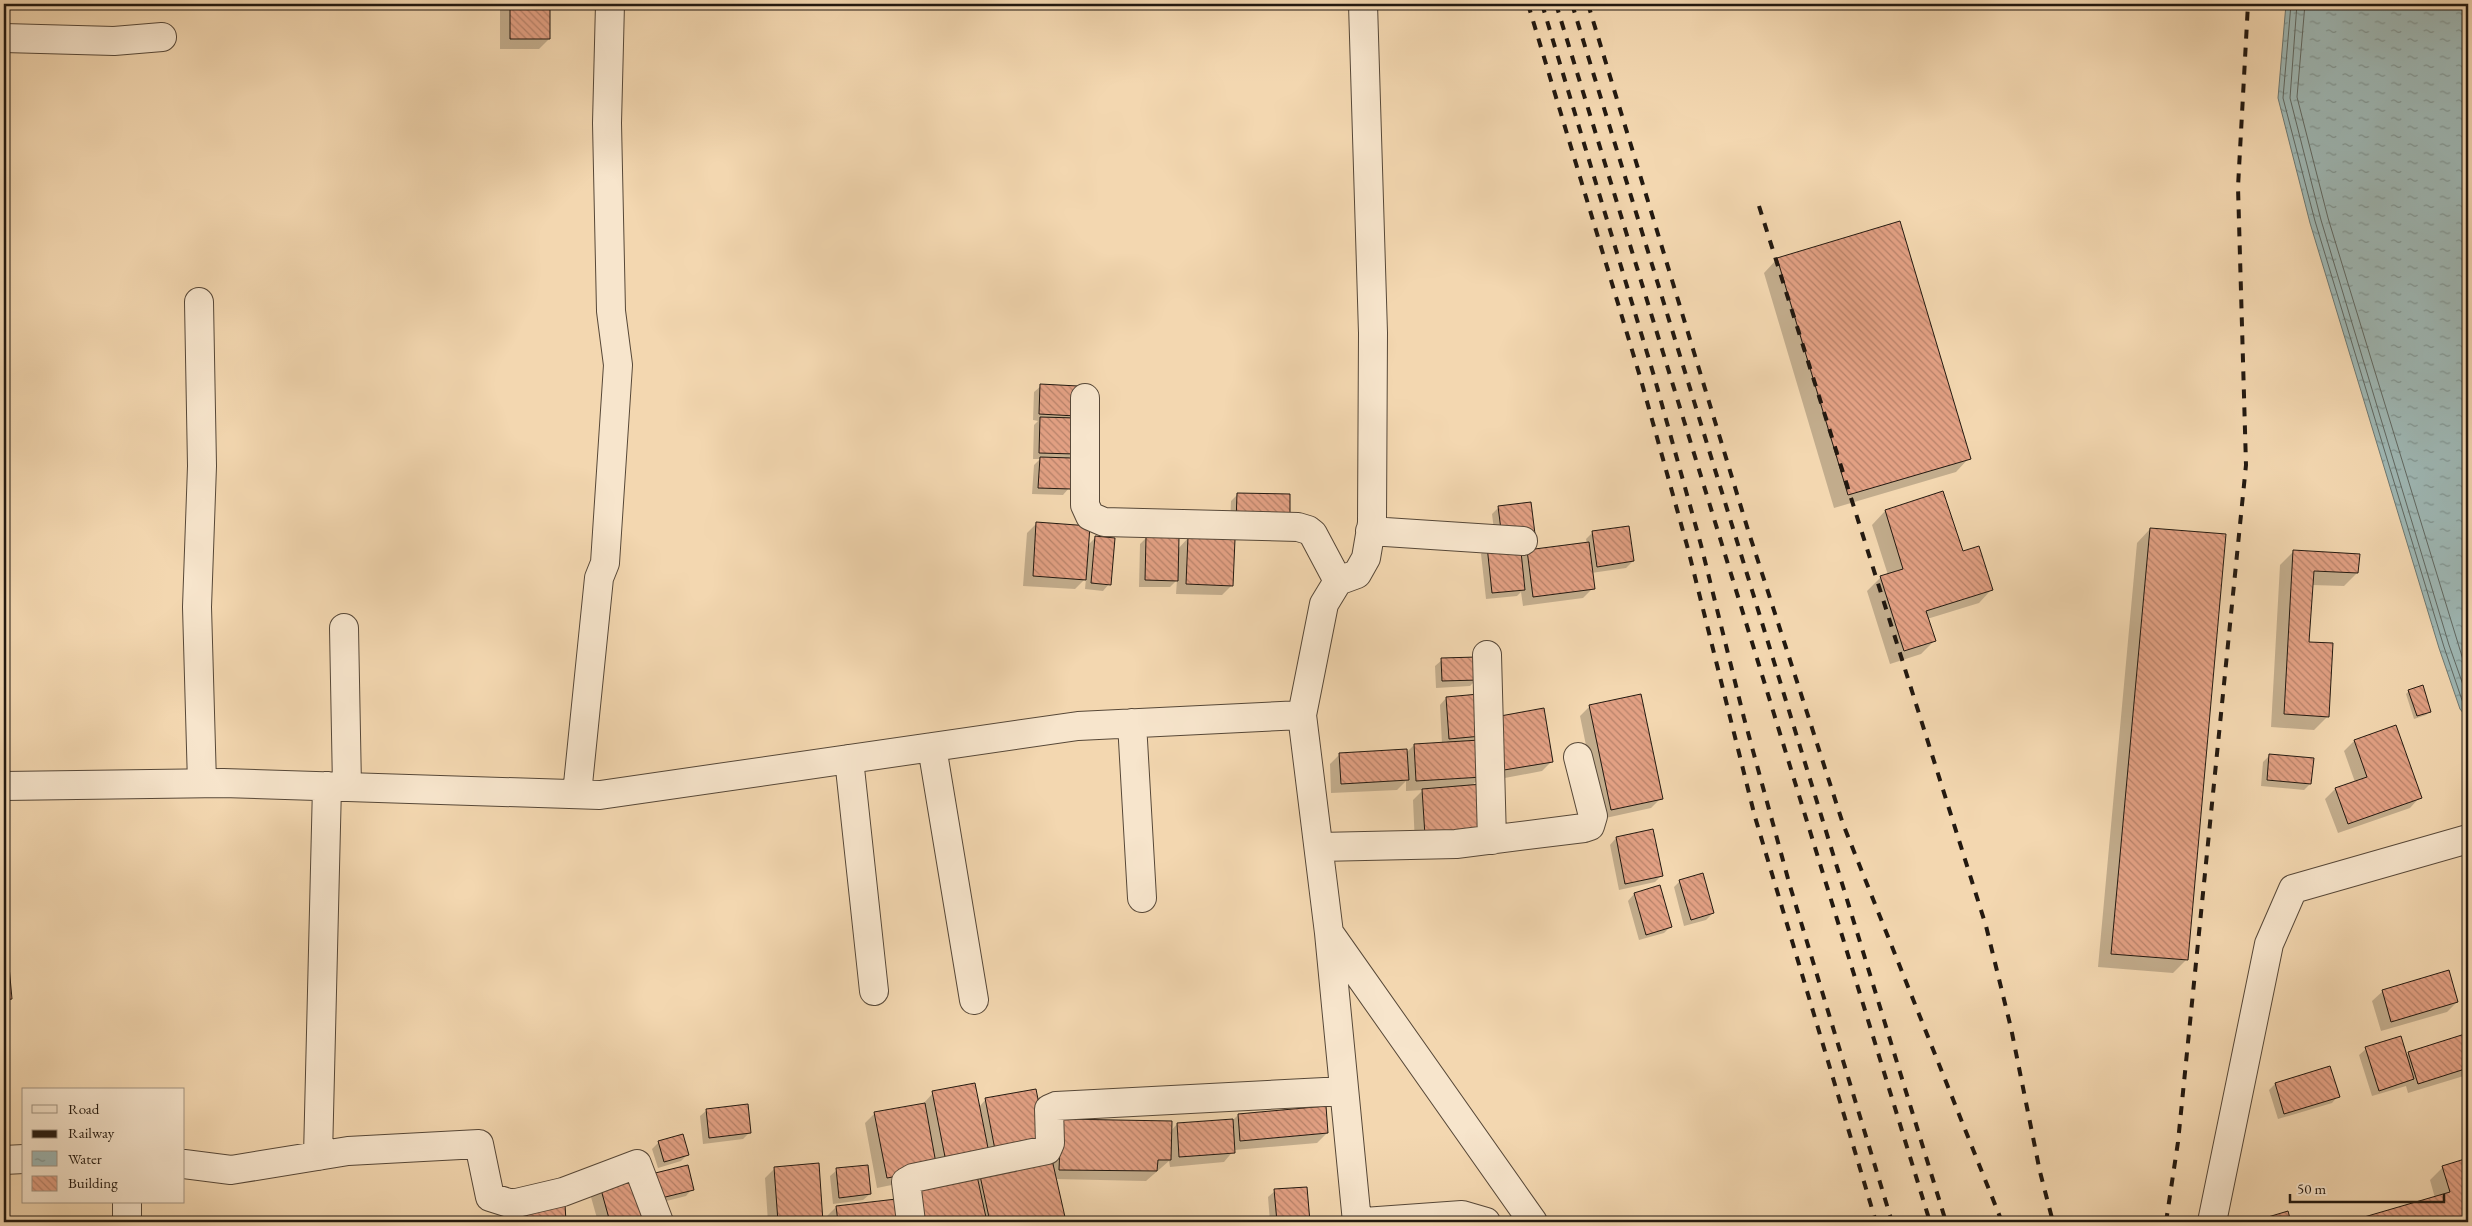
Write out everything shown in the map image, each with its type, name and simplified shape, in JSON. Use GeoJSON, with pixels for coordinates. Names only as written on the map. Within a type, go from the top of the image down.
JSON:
{"type":"FeatureCollection","features":[{"type":"Feature","properties":{"kind":"street"},"geometry":{"type":"LineString","coordinates":[[577,794],[599,578],[605,563],[618,365],[610,311],[607,123],[610,4]]}},
{"type":"Feature","properties":{"kind":"street"},"geometry":{"type":"LineString","coordinates":[[1357,1222],[1329,933],[1302,714],[1324,604],[1338,581],[1357,574],[1366,558],[1370,531],[1373,333],[1363,4]]}},
{"type":"Feature","properties":{"kind":"street"},"geometry":{"type":"LineString","coordinates":[[4,38],[114,41],[162,37]]}},
{"type":"Feature","properties":{"kind":"street"},"geometry":{"type":"LineString","coordinates":[[199,302],[202,466],[197,606],[202,783]]}},
{"type":"Feature","properties":{"kind":"street"},"geometry":{"type":"LineString","coordinates":[[1085,398],[1086,505],[1090,516],[1104,522],[1298,527],[1308,530],[1313,534],[1338,581]]}},
{"type":"Feature","properties":{"kind":"street"},"geometry":{"type":"LineString","coordinates":[[1370,531],[1523,541]]}},
{"type":"Feature","properties":{"kind":"street"},"geometry":{"type":"LineString","coordinates":[[318,1156],[344,628]]}},
{"type":"Feature","properties":{"kind":"street"},"geometry":{"type":"LineString","coordinates":[[1487,655],[1492,840]]}},
{"type":"Feature","properties":{"kind":"street"},"geometry":{"type":"LineString","coordinates":[[4,786],[202,783],[600,795],[1078,726],[1302,714]]}},
{"type":"Feature","properties":{"kind":"street"},"geometry":{"type":"LineString","coordinates":[[1132,723],[1142,898]]}},
{"type":"Feature","properties":{"kind":"street"},"geometry":{"type":"LineString","coordinates":[[932,747],[974,1000]]}},
{"type":"Feature","properties":{"kind":"street"},"geometry":{"type":"LineString","coordinates":[[1319,847],[1456,844],[1590,826],[1593,816],[1578,757]]}},
{"type":"Feature","properties":{"kind":"street"},"geometry":{"type":"LineString","coordinates":[[849,759],[874,992]]}},
{"type":"Feature","properties":{"kind":"street"},"geometry":{"type":"LineString","coordinates":[[2212,1222],[2268,944],[2293,889],[2468,839]]}},
{"type":"Feature","properties":{"kind":"street"},"geometry":{"type":"LineString","coordinates":[[1329,933],[1531,1220]]}},
{"type":"Feature","properties":{"kind":"street"},"geometry":{"type":"LineString","coordinates":[[911,1222],[906,1182],[912,1178],[1047,1150],[1050,1143],[1049,1109],[1056,1106],[1344,1091]]}},
{"type":"Feature","properties":{"kind":"street"},"geometry":{"type":"LineString","coordinates":[[185,1164],[231,1170],[348,1151],[479,1144],[490,1197],[512,1204],[563,1192],[637,1164],[659,1222]]}},
{"type":"Feature","properties":{"kind":"street"},"geometry":{"type":"LineString","coordinates":[[4,1160],[22,1160]]}},
{"type":"Feature","properties":{"kind":"street"},"geometry":{"type":"LineString","coordinates":[[127,1204],[127,1222]]}},
{"type":"Feature","properties":{"kind":"street"},"geometry":{"type":"LineString","coordinates":[[1364,1222],[1462,1215],[1486,1222]]}},
{"type":"Feature","properties":{"kind":"water"},"geometry":{"type":"Polygon","coordinates":[[[2286,4],[2468,4],[2468,719],[2460,709],[2439,648],[2310,223],[2278,98],[2286,4]]]}},
{"type":"Feature","properties":{"kind":"building"},"geometry":{"type":"Polygon","coordinates":[[[510,4],[550,4],[550,39],[510,39],[510,4]]]}},
{"type":"Feature","properties":{"kind":"building"},"geometry":{"type":"Polygon","coordinates":[[[1900,221],[1971,459],[1848,495],[1777,258],[1900,221]]]}},
{"type":"Feature","properties":{"kind":"building"},"geometry":{"type":"Polygon","coordinates":[[[1040,384],[1078,386],[1076,416],[1039,414],[1040,384]]]}},
{"type":"Feature","properties":{"kind":"building"},"geometry":{"type":"Polygon","coordinates":[[[1040,417],[1076,418],[1075,454],[1039,453],[1040,417]]]}},
{"type":"Feature","properties":{"kind":"building"},"geometry":{"type":"Polygon","coordinates":[[[1040,457],[1072,458],[1071,489],[1038,488],[1040,457]]]}},
{"type":"Feature","properties":{"kind":"building"},"geometry":{"type":"Polygon","coordinates":[[[1943,491],[1963,551],[1979,546],[1993,590],[1926,611],[1936,641],[1904,651],[1880,576],[1903,569],[1885,510],[1943,491]]]}},
{"type":"Feature","properties":{"kind":"building"},"geometry":{"type":"Polygon","coordinates":[[[1237,493],[1290,494],[1290,525],[1236,524],[1237,493]]]}},
{"type":"Feature","properties":{"kind":"building"},"geometry":{"type":"Polygon","coordinates":[[[1531,502],[1535,534],[1502,538],[1498,506],[1531,502]]]}},
{"type":"Feature","properties":{"kind":"building"},"geometry":{"type":"Polygon","coordinates":[[[1036,522],[1090,526],[1086,580],[1033,576],[1036,522]]]}},
{"type":"Feature","properties":{"kind":"building"},"geometry":{"type":"Polygon","coordinates":[[[1629,526],[1634,561],[1597,567],[1592,531],[1629,526]]]}},
{"type":"Feature","properties":{"kind":"building"},"geometry":{"type":"Polygon","coordinates":[[[2150,528],[2226,534],[2188,960],[2111,954],[2150,528]]]}},
{"type":"Feature","properties":{"kind":"building"},"geometry":{"type":"Polygon","coordinates":[[[1095,536],[1115,538],[1111,585],[1091,583],[1095,536]]]}},
{"type":"Feature","properties":{"kind":"building"},"geometry":{"type":"Polygon","coordinates":[[[1146,537],[1179,537],[1178,581],[1145,580],[1146,537]]]}},
{"type":"Feature","properties":{"kind":"building"},"geometry":{"type":"Polygon","coordinates":[[[1188,537],[1235,539],[1233,586],[1186,584],[1188,537]]]}},
{"type":"Feature","properties":{"kind":"building"},"geometry":{"type":"Polygon","coordinates":[[[1520,542],[1525,590],[1492,593],[1487,546],[1520,542]]]}},
{"type":"Feature","properties":{"kind":"building"},"geometry":{"type":"Polygon","coordinates":[[[1589,542],[1595,589],[1533,597],[1527,550],[1589,542]]]}},
{"type":"Feature","properties":{"kind":"building"},"geometry":{"type":"Polygon","coordinates":[[[2293,550],[2360,554],[2358,573],[2314,571],[2309,642],[2333,643],[2329,717],[2284,714],[2293,550]]]}},
{"type":"Feature","properties":{"kind":"building"},"geometry":{"type":"Polygon","coordinates":[[[1477,657],[1478,680],[1442,681],[1441,658],[1477,657]]]}},
{"type":"Feature","properties":{"kind":"building"},"geometry":{"type":"Polygon","coordinates":[[[2423,685],[2431,712],[2417,716],[2408,690],[2423,685]]]}},
{"type":"Feature","properties":{"kind":"building"},"geometry":{"type":"Polygon","coordinates":[[[1479,694],[1482,736],[1449,739],[1446,697],[1479,694]]]}},
{"type":"Feature","properties":{"kind":"building"},"geometry":{"type":"Polygon","coordinates":[[[1641,694],[1663,799],[1611,810],[1589,705],[1641,694]]]}},
{"type":"Feature","properties":{"kind":"building"},"geometry":{"type":"Polygon","coordinates":[[[1544,708],[1553,762],[1504,770],[1495,717],[1544,708]]]}},
{"type":"Feature","properties":{"kind":"building"},"geometry":{"type":"Polygon","coordinates":[[[2396,725],[2422,798],[2348,824],[2335,788],[2367,777],[2354,740],[2396,725]]]}},
{"type":"Feature","properties":{"kind":"building"},"geometry":{"type":"Polygon","coordinates":[[[1480,740],[1483,777],[1416,781],[1414,744],[1480,740]]]}},
{"type":"Feature","properties":{"kind":"building"},"geometry":{"type":"Polygon","coordinates":[[[1407,749],[1409,780],[1341,784],[1339,753],[1407,749]]]}},
{"type":"Feature","properties":{"kind":"building"},"geometry":{"type":"Polygon","coordinates":[[[2269,754],[2314,758],[2311,784],[2267,780],[2269,754]]]}},
{"type":"Feature","properties":{"kind":"building"},"geometry":{"type":"Polygon","coordinates":[[[1482,784],[1484,832],[1425,836],[1422,789],[1482,784]]]}},
{"type":"Feature","properties":{"kind":"building"},"geometry":{"type":"Polygon","coordinates":[[[1653,829],[1663,876],[1625,884],[1616,837],[1653,829]]]}},
{"type":"Feature","properties":{"kind":"building"},"geometry":{"type":"Polygon","coordinates":[[[1703,873],[1714,913],[1691,920],[1679,880],[1703,873]]]}},
{"type":"Feature","properties":{"kind":"building"},"geometry":{"type":"Polygon","coordinates":[[[1660,885],[1672,927],[1646,935],[1634,893],[1660,885]]]}},
{"type":"Feature","properties":{"kind":"building"},"geometry":{"type":"Polygon","coordinates":[[[4,966],[9,966],[12,999],[4,1000],[4,966]]]}},
{"type":"Feature","properties":{"kind":"building"},"geometry":{"type":"Polygon","coordinates":[[[2449,970],[2458,1002],[2391,1022],[2382,990],[2449,970]]]}},
{"type":"Feature","properties":{"kind":"building"},"geometry":{"type":"Polygon","coordinates":[[[2468,1033],[2468,1068],[2418,1084],[2408,1052],[2468,1033]]]}},
{"type":"Feature","properties":{"kind":"building"},"geometry":{"type":"Polygon","coordinates":[[[2401,1036],[2414,1079],[2379,1091],[2365,1047],[2401,1036]]]}},
{"type":"Feature","properties":{"kind":"building"},"geometry":{"type":"Polygon","coordinates":[[[2330,1066],[2340,1097],[2284,1114],[2275,1083],[2330,1066]]]}},
{"type":"Feature","properties":{"kind":"building"},"geometry":{"type":"Polygon","coordinates":[[[975,1083],[990,1158],[947,1167],[932,1091],[975,1083]]]}},
{"type":"Feature","properties":{"kind":"building"},"geometry":{"type":"Polygon","coordinates":[[[1036,1089],[1047,1145],[996,1155],[985,1098],[1036,1089]]]}},
{"type":"Feature","properties":{"kind":"building"},"geometry":{"type":"Polygon","coordinates":[[[925,1103],[937,1169],[887,1178],[874,1112],[925,1103]]]}},
{"type":"Feature","properties":{"kind":"building"},"geometry":{"type":"Polygon","coordinates":[[[748,1104],[751,1133],[709,1138],[706,1109],[748,1104]]]}},
{"type":"Feature","properties":{"kind":"building"},"geometry":{"type":"Polygon","coordinates":[[[1326,1106],[1328,1133],[1240,1141],[1238,1114],[1326,1106]]]}},
{"type":"Feature","properties":{"kind":"building"},"geometry":{"type":"Polygon","coordinates":[[[1061,1119],[1172,1121],[1171,1160],[1158,1160],[1157,1171],[1059,1170],[1061,1119]]]}},
{"type":"Feature","properties":{"kind":"building"},"geometry":{"type":"Polygon","coordinates":[[[1233,1119],[1235,1153],[1179,1157],[1177,1123],[1233,1119]]]}},
{"type":"Feature","properties":{"kind":"building"},"geometry":{"type":"Polygon","coordinates":[[[683,1134],[689,1155],[664,1162],[658,1141],[683,1134]]]}},
{"type":"Feature","properties":{"kind":"building"},"geometry":{"type":"Polygon","coordinates":[[[1051,1155],[1065,1217],[1041,1222],[990,1222],[979,1171],[1051,1155]]]}},
{"type":"Feature","properties":{"kind":"building"},"geometry":{"type":"Polygon","coordinates":[[[2468,1158],[2468,1222],[2347,1222],[2450,1192],[2442,1166],[2468,1158]]]}},
{"type":"Feature","properties":{"kind":"building"},"geometry":{"type":"Polygon","coordinates":[[[819,1163],[823,1222],[778,1222],[774,1167],[819,1163]]]}},
{"type":"Feature","properties":{"kind":"building"},"geometry":{"type":"Polygon","coordinates":[[[688,1165],[694,1190],[653,1200],[647,1175],[688,1165]]]}},
{"type":"Feature","properties":{"kind":"building"},"geometry":{"type":"Polygon","coordinates":[[[868,1165],[871,1194],[839,1198],[836,1168],[868,1165]]]}},
{"type":"Feature","properties":{"kind":"building"},"geometry":{"type":"Polygon","coordinates":[[[976,1171],[987,1222],[922,1222],[914,1185],[976,1171]]]}},
{"type":"Feature","properties":{"kind":"building"},"geometry":{"type":"Polygon","coordinates":[[[634,1177],[646,1222],[610,1222],[600,1186],[634,1177]]]}},
{"type":"Feature","properties":{"kind":"building"},"geometry":{"type":"Polygon","coordinates":[[[1307,1187],[1310,1222],[1277,1222],[1274,1189],[1307,1187]]]}},
{"type":"Feature","properties":{"kind":"building"},"geometry":{"type":"Polygon","coordinates":[[[905,1198],[907,1222],[838,1222],[836,1206],[905,1198]]]}},
{"type":"Feature","properties":{"kind":"building"},"geometry":{"type":"Polygon","coordinates":[[[565,1204],[566,1222],[527,1222],[527,1206],[565,1204]]]}},
{"type":"Feature","properties":{"kind":"building"},"geometry":{"type":"Polygon","coordinates":[[[2288,1211],[2291,1222],[2259,1222],[2258,1220],[2288,1211]]]}},
{"type":"Feature","properties":{"kind":"railway"},"geometry":{"type":"LineString","coordinates":[[1528,4],[1641,380],[1688,549],[1755,817],[1876,1222]]}},
{"type":"Feature","properties":{"kind":"railway"},"geometry":{"type":"LineString","coordinates":[[1542,4],[1654,376],[1701,545],[1744,718],[1790,886],[1892,1222]]}},
{"type":"Feature","properties":{"kind":"railway"},"geometry":{"type":"LineString","coordinates":[[1556,4],[1930,1222]]}},
{"type":"Feature","properties":{"kind":"railway"},"geometry":{"type":"LineString","coordinates":[[1572,4],[1946,1222]]}},
{"type":"Feature","properties":{"kind":"railway"},"geometry":{"type":"LineString","coordinates":[[1588,4],[1748,530],[1843,824],[2002,1222]]}},
{"type":"Feature","properties":{"kind":"railway"},"geometry":{"type":"LineString","coordinates":[[2166,1222],[2178,1142],[2246,465],[2238,187],[2248,4]]}},
{"type":"Feature","properties":{"kind":"railway"},"geometry":{"type":"LineString","coordinates":[[1759,206],[1986,926],[2011,1028],[2040,1172],[2053,1222]]}}]}
